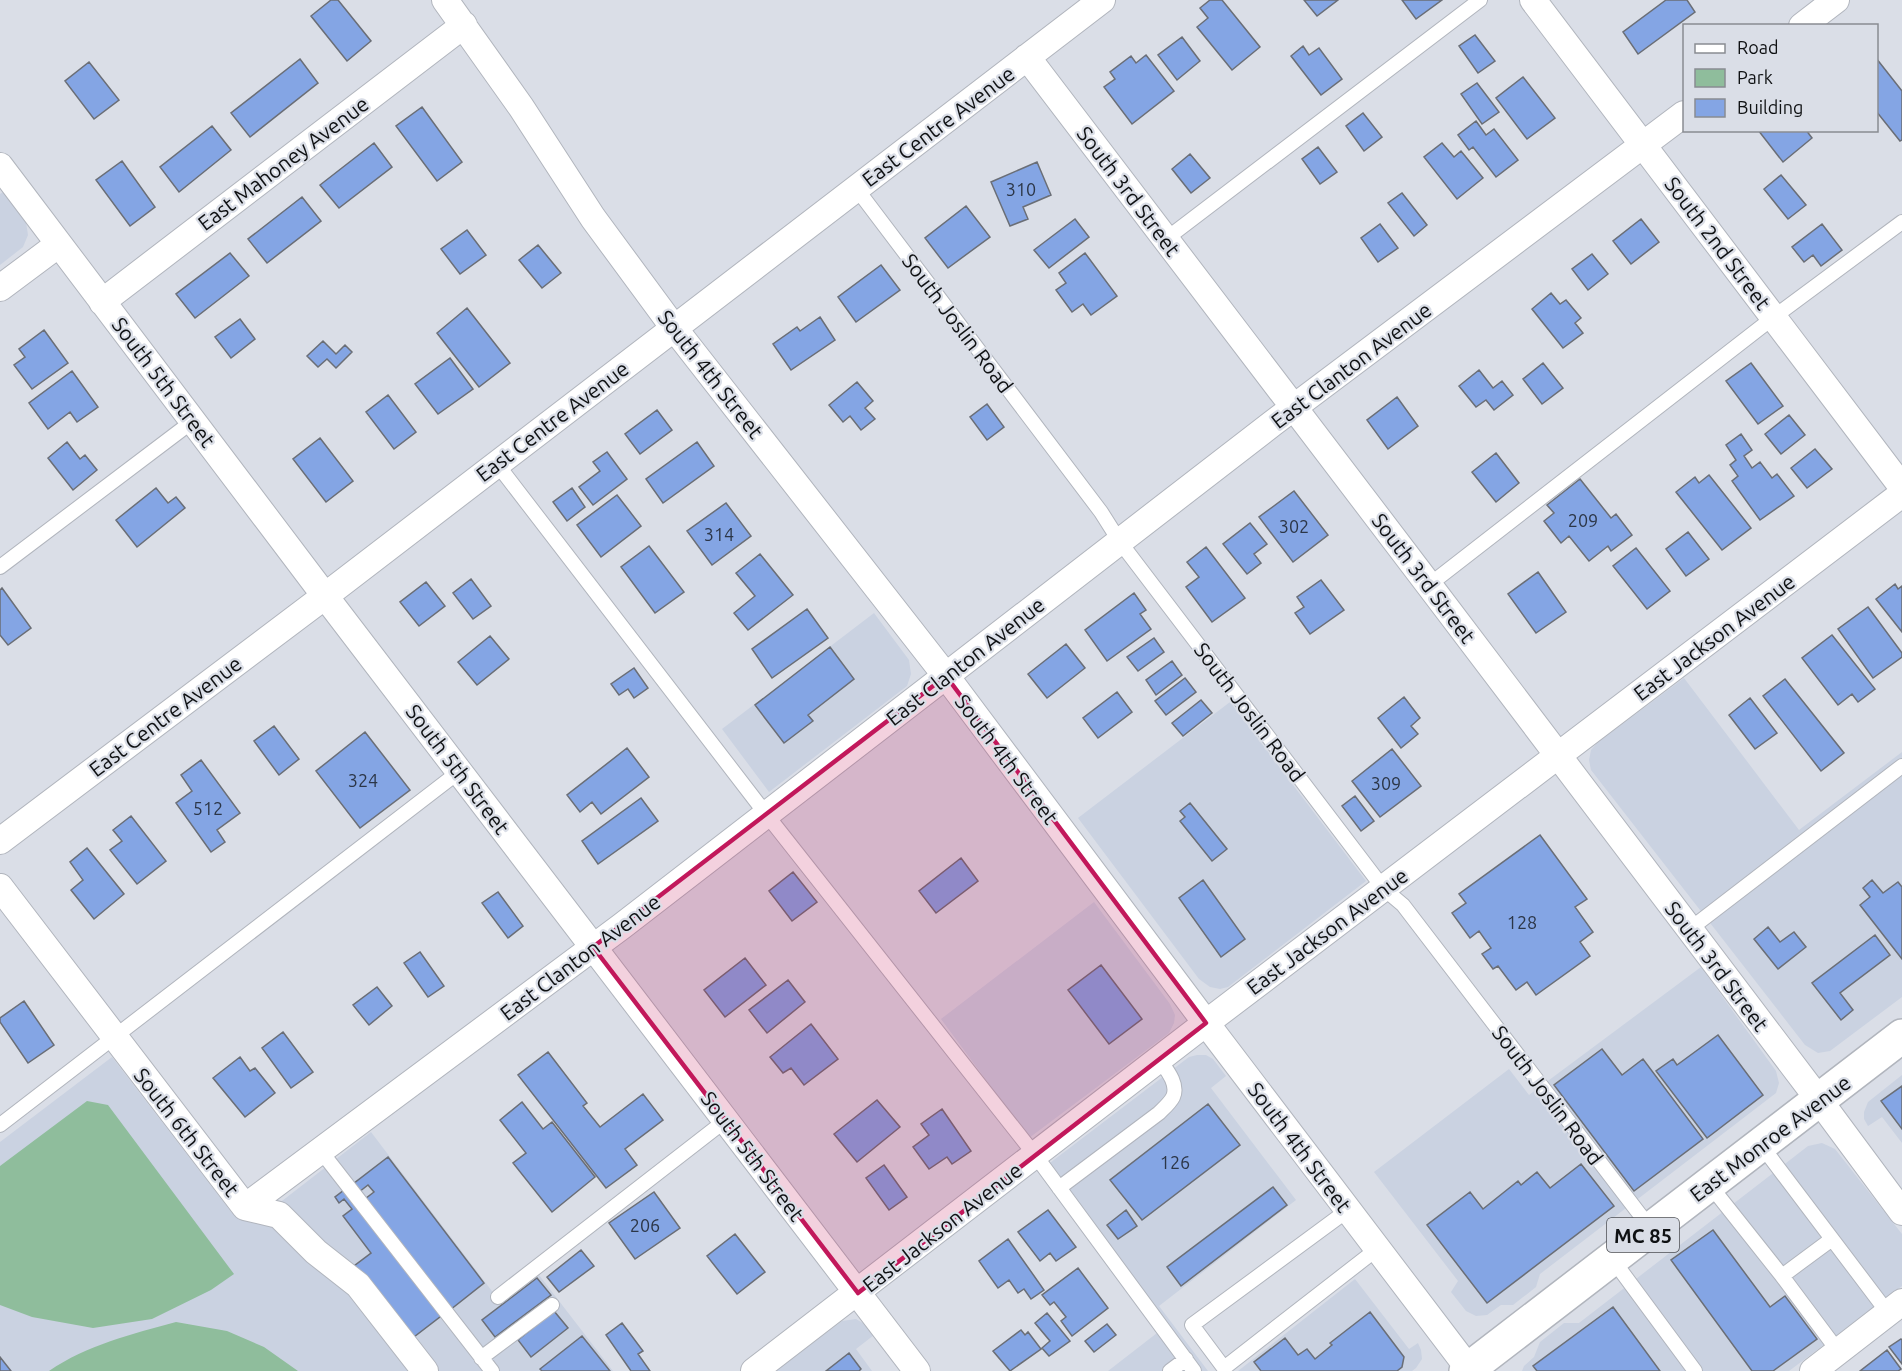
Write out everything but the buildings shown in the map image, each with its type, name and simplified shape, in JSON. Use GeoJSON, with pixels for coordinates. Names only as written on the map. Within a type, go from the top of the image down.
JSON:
{"type":"FeatureCollection","features":[{"type":"Feature","properties":{"kind":"main road","name":"East Monroe Avenue"},"geometry":{"type":"LineString","coordinates":[[1468,1370],[1902,1036]]}},
{"type":"Feature","properties":{"kind":"street","name":"South 4th Street"},"geometry":{"type":"LineString","coordinates":[[445,0],[521,107],[593,218],[674,327],[946,676],[1468,1370]]}},
{"type":"Feature","properties":{"kind":"street","name":"East Centre Avenue"},"geometry":{"type":"LineString","coordinates":[[0,841],[325,596],[1102,0]]}},
{"type":"Feature","properties":{"kind":"street","name":"South 2nd Street"},"geometry":{"type":"LineString","coordinates":[[1533,0],[1902,487]]}},
{"type":"Feature","properties":{"kind":"street"},"geometry":{"type":"LineString","coordinates":[[1805,24],[1836,0]]}},
{"type":"Feature","properties":{"kind":"street","name":"East Mahoney Avenue"},"geometry":{"type":"LineString","coordinates":[[102,302],[464,25]]}},
{"type":"Feature","properties":{"kind":"street","name":"South 3rd Street"},"geometry":{"type":"LineString","coordinates":[[1028,57],[1902,1212]]}},
{"type":"Feature","properties":{"kind":"street","name":"East Clanton Avenue"},"geometry":{"type":"LineString","coordinates":[[245,1207],[594,947],[1294,408],[1683,115]]}},
{"type":"Feature","properties":{"kind":"street","name":"South 5th Street"},"geometry":{"type":"LineString","coordinates":[[0,166],[917,1371]]}},
{"type":"Feature","properties":{"kind":"street"},"geometry":{"type":"LineString","coordinates":[[0,288],[59,244]]}},
{"type":"Feature","properties":{"kind":"street","name":"East Jackson Avenue"},"geometry":{"type":"LineString","coordinates":[[754,1371],[1206,1023],[1902,494]]}},
{"type":"Feature","properties":{"kind":"street","name":"South 6th Street"},"geometry":{"type":"LineString","coordinates":[[0,887],[245,1207],[279,1215],[316,1252],[358,1285],[425,1371]]}},
{"type":"Feature","properties":{"kind":"street"},"geometry":{"type":"LineString","coordinates":[[1813,1371],[1895,1308]]}},
{"type":"Feature","properties":{"kind":"lane"},"geometry":{"type":"LineString","coordinates":[[1166,239],[1480,0]]}},
{"type":"Feature","properties":{"kind":"lane","name":"South Joslin Road"},"geometry":{"type":"LineString","coordinates":[[856,188],[1101,512],[1120,542],[1384,889],[1402,905],[1651,1229]]}},
{"type":"Feature","properties":{"kind":"lane"},"geometry":{"type":"LineString","coordinates":[[1429,585],[1774,317],[1902,222]]}},
{"type":"Feature","properties":{"kind":"lane"},"geometry":{"type":"LineString","coordinates":[[0,567],[193,421]]}},
{"type":"Feature","properties":{"kind":"lane"},"geometry":{"type":"LineString","coordinates":[[497,464],[766,814],[1035,1155],[1194,1371]]}},
{"type":"Feature","properties":{"kind":"lane"},"geometry":{"type":"LineString","coordinates":[[1690,929],[1902,766]]}},
{"type":"Feature","properties":{"kind":"lane"},"geometry":{"type":"LineString","coordinates":[[0,1125],[460,771]]}},
{"type":"Feature","properties":{"kind":"lane"},"geometry":{"type":"LineString","coordinates":[[1059,1188],[1159,1113],[1173,1098],[1174,1088],[1170,1074],[1159,1059]]}},
{"type":"Feature","properties":{"kind":"lane"},"geometry":{"type":"LineString","coordinates":[[498,1297],[726,1120]]}},
{"type":"Feature","properties":{"kind":"lane"},"geometry":{"type":"LineString","coordinates":[[1761,1145],[1832,1239],[1895,1308]]}},
{"type":"Feature","properties":{"kind":"lane"},"geometry":{"type":"LineString","coordinates":[[321,1150],[492,1371]]}},
{"type":"Feature","properties":{"kind":"lane"},"geometry":{"type":"LineString","coordinates":[[1709,1184],[1838,1351]]}},
{"type":"Feature","properties":{"kind":"lane"},"geometry":{"type":"LineString","coordinates":[[1348,1210],[1192,1325],[1204,1342],[1224,1368],[1377,1249]]}},
{"type":"Feature","properties":{"kind":"lane"},"geometry":{"type":"LineString","coordinates":[[1782,1276],[1832,1239]]}},
{"type":"Feature","properties":{"kind":"lane"},"geometry":{"type":"LineString","coordinates":[[1613,1260],[1695,1371]]}},
{"type":"Feature","properties":{"kind":"lane"},"geometry":{"type":"LineString","coordinates":[[481,1358],[552,1305]]}},
{"type":"Feature","properties":{"kind":"lane"},"geometry":{"type":"LineString","coordinates":[[1170,1371],[1204,1342]]}},
{"type":"Feature","properties":{"kind":"highlighted area"},"geometry":{"type":"Polygon","coordinates":[[[946,676],[1206,1023],[858,1293],[593,947],[946,676]]]}},
{"type":"Feature","properties":{"kind":"shaded area"},"geometry":{"type":"Polygon","coordinates":[[[3,192],[26,222],[28,235],[23,247],[0,265],[0,194],[3,192]]]}},
{"type":"Feature","properties":{"kind":"shaded area"},"geometry":{"type":"Polygon","coordinates":[[[874,613],[909,660],[911,674],[907,686],[769,792],[722,729],[874,613]]]}},
{"type":"Feature","properties":{"kind":"shaded area"},"geometry":{"type":"Polygon","coordinates":[[[1684,678],[1799,830],[1902,752],[1902,997],[1830,1051],[1818,1053],[1805,1045],[1591,770],[1589,760],[1591,750],[1597,743],[1684,678]]]}},
{"type":"Feature","properties":{"kind":"shaded area"},"geometry":{"type":"Polygon","coordinates":[[[1230,702],[1366,881],[1228,987],[1220,989],[1210,987],[1199,979],[1078,818],[1230,702]]]}},
{"type":"Feature","properties":{"kind":"shaded area"},"geometry":{"type":"Polygon","coordinates":[[[1094,902],[1170,1004],[1175,1015],[1174,1023],[1169,1033],[1029,1138],[941,1019],[1094,902]]]}},
{"type":"Feature","properties":{"kind":"shaded area"},"geometry":{"type":"Polygon","coordinates":[[[1701,967],[1776,1071],[1779,1083],[1776,1093],[1540,1274],[1536,1287],[1513,1305],[1501,1305],[1487,1315],[1476,1316],[1466,1311],[1451,1292],[1458,1281],[1374,1172],[1509,1069],[1529,1095],[1701,967]]]}},
{"type":"Feature","properties":{"kind":"shaded area"},"geometry":{"type":"Polygon","coordinates":[[[1206,1055],[1213,1059],[1226,1076],[1211,1088],[1296,1200],[1159,1306],[1208,1371],[1108,1371],[1157,1333],[1038,1172],[1189,1057],[1206,1055]]]}},
{"type":"Feature","properties":{"kind":"shaded area"},"geometry":{"type":"Polygon","coordinates":[[[112,1057],[232,1213],[260,1218],[371,1132],[501,1303],[539,1275],[613,1371],[0,1371],[0,1142],[112,1057]]]}},
{"type":"Feature","properties":{"kind":"shaded area"},"geometry":{"type":"Polygon","coordinates":[[[1902,1075],[1902,1143],[1882,1117],[1868,1126],[1864,1119],[1864,1112],[1868,1102],[1902,1075]]]}},
{"type":"Feature","properties":{"kind":"shaded area"},"geometry":{"type":"Polygon","coordinates":[[[1822,1143],[1835,1149],[1902,1234],[1902,1286],[1789,1371],[1522,1371],[1534,1357],[1540,1342],[1564,1323],[1579,1323],[1808,1146],[1822,1143]]]}},
{"type":"Feature","properties":{"kind":"shaded area"},"geometry":{"type":"Polygon","coordinates":[[[1355,1279],[1409,1349],[1418,1343],[1422,1359],[1416,1368],[1412,1371],[1238,1371],[1355,1279]]]}},
{"type":"Feature","properties":{"kind":"shaded area"},"geometry":{"type":"Polygon","coordinates":[[[856,1319],[866,1325],[874,1335],[856,1349],[872,1371],[776,1371],[842,1321],[856,1319]]]}},
{"type":"Feature","properties":{"kind":"green space"},"geometry":{"type":"Polygon","coordinates":[[[87,1101],[108,1105],[234,1274],[211,1290],[152,1319],[93,1328],[32,1317],[0,1305],[0,1166],[87,1101]]]}},
{"type":"Feature","properties":{"kind":"green space"},"geometry":{"type":"Polygon","coordinates":[[[176,1322],[227,1331],[264,1347],[298,1371],[49,1371],[94,1347],[176,1322]]]}}]}
